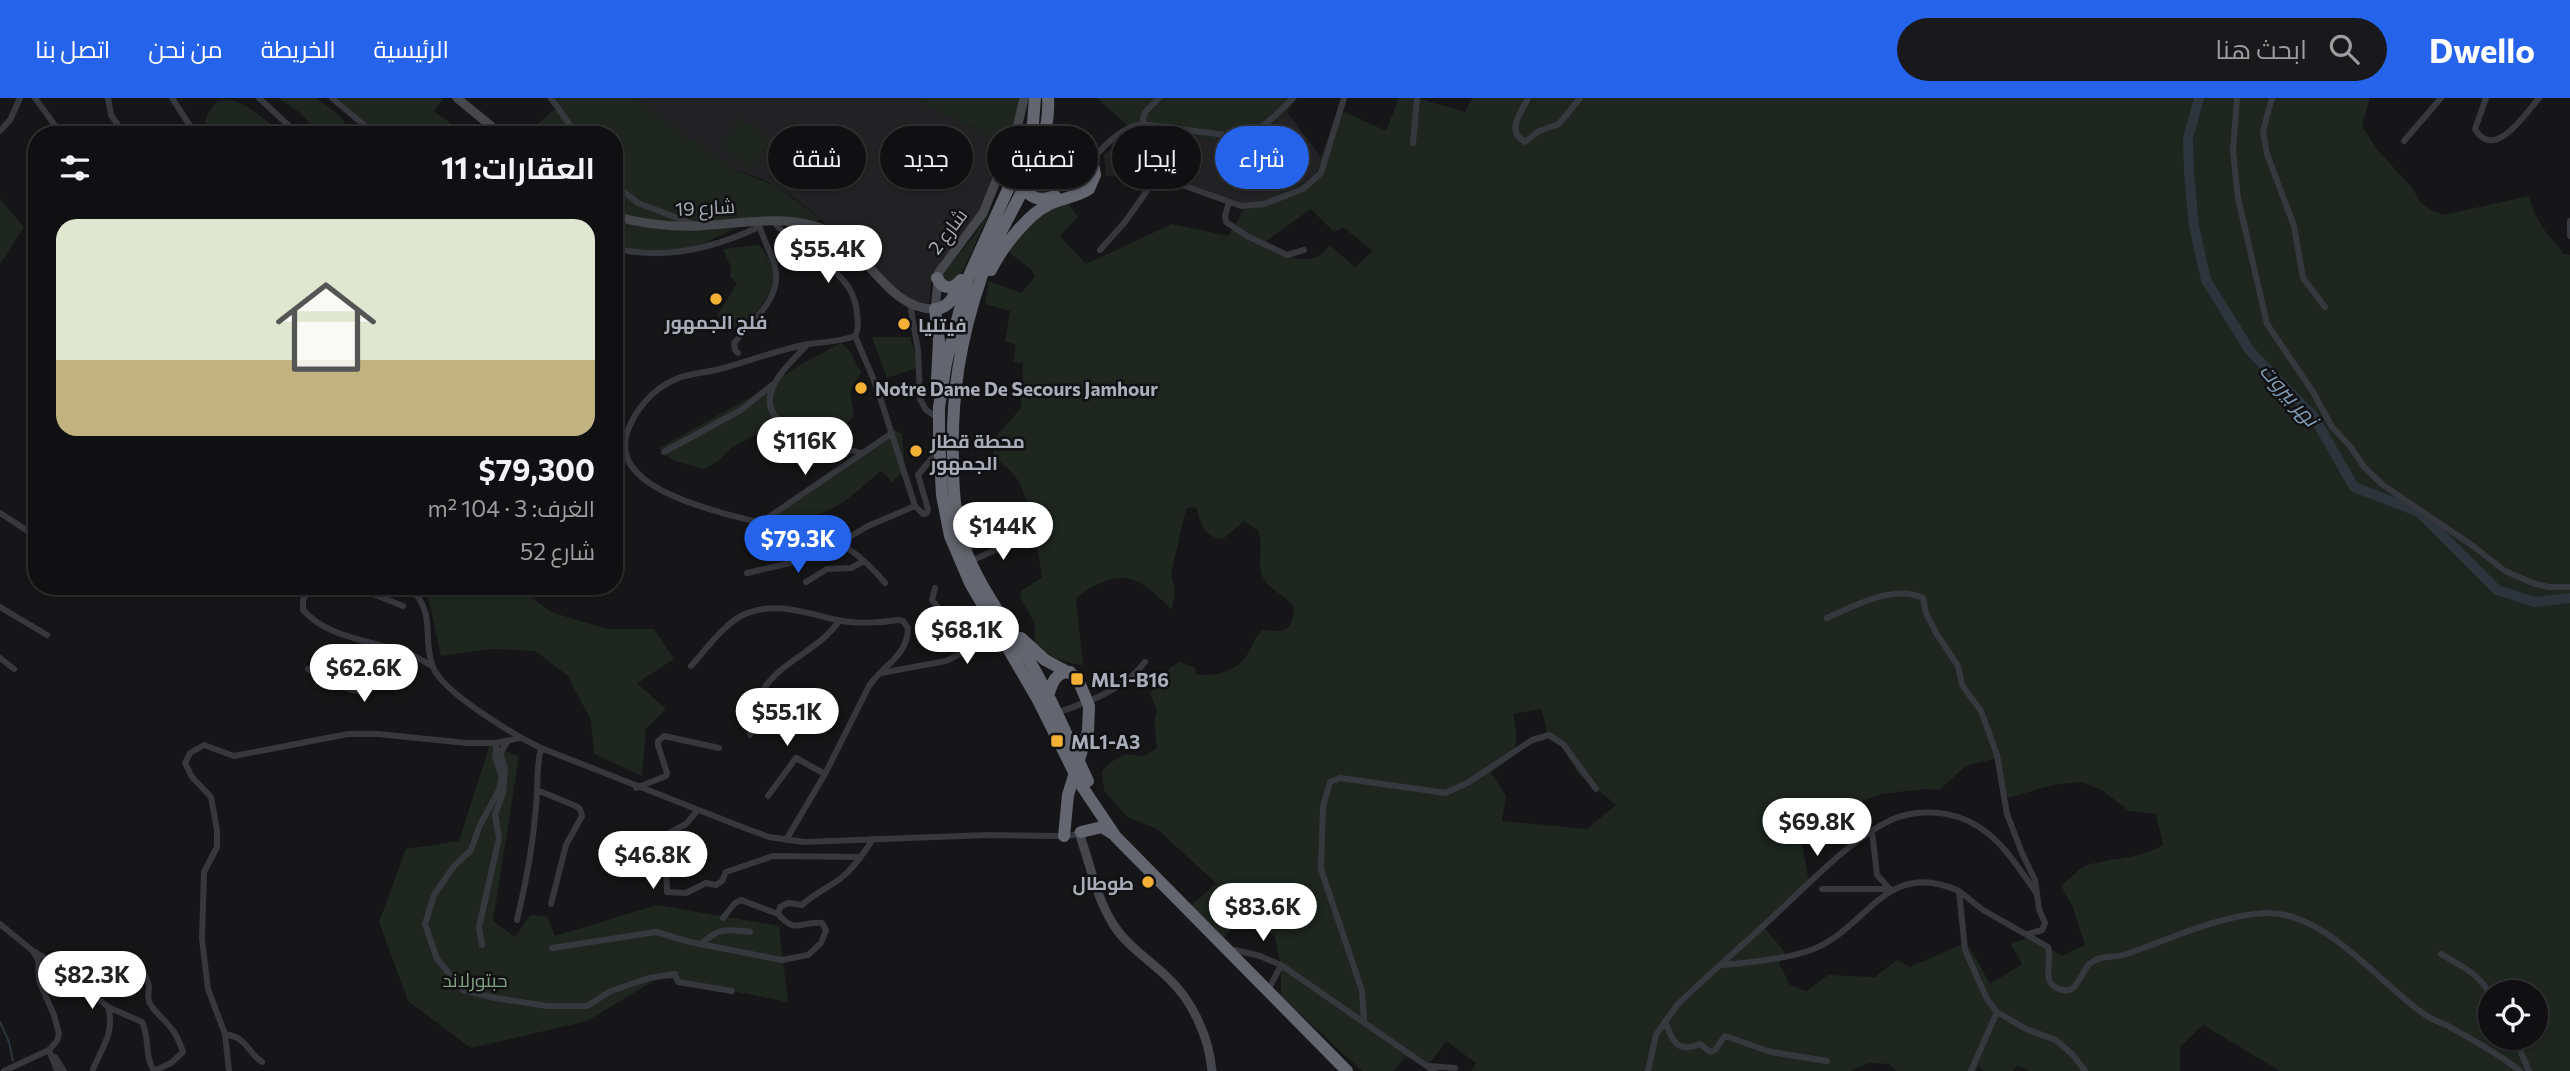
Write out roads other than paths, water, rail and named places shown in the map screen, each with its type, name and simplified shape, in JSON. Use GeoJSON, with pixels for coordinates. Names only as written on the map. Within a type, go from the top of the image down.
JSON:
{"type":"FeatureCollection","features":[{"type":"Feature","properties":{"kind":"highway"},"geometry":{"type":"LineString","coordinates":[[939,412],[956,320],[968,278],[1023,156],[1033,123],[1035,98]]}},
{"type":"Feature","properties":{"kind":"highway"},"geometry":{"type":"LineString","coordinates":[[1045,126],[1048,98]]}},
{"type":"Feature","properties":{"kind":"highway"},"geometry":{"type":"LineString","coordinates":[[1026,189],[985,266],[965,328],[957,366],[953,409],[953,485],[958,526],[971,561],[1048,696],[1087,781],[1118,828],[1356,1071]]}},
{"type":"Feature","properties":{"kind":"highway"},"geometry":{"type":"LineString","coordinates":[[1026,222],[1027,189]]}},
{"type":"Feature","properties":{"kind":"highway"},"geometry":{"type":"LineString","coordinates":[[1028,189],[1034,198],[1044,200],[1078,189]]}},
{"type":"Feature","properties":{"kind":"highway"},"geometry":{"type":"LineString","coordinates":[[965,328],[974,314],[993,265],[1026,222],[1048,205],[1089,189]]}},
{"type":"Feature","properties":{"kind":"highway"},"geometry":{"type":"LineString","coordinates":[[983,243],[948,304],[935,309],[939,341],[937,379],[941,475],[945,514],[960,563],[1038,699],[1090,800],[1116,836],[1347,1071]]}},
{"type":"Feature","properties":{"kind":"highway"},"geometry":{"type":"LineString","coordinates":[[937,278],[948,288],[954,287],[961,280]]}},
{"type":"Feature","properties":{"kind":"highway"},"geometry":{"type":"LineString","coordinates":[[1011,632],[1045,660],[1075,676],[1089,706],[1089,724],[1065,812],[1064,836]]}},
{"type":"Feature","properties":{"kind":"highway"},"geometry":{"type":"LineString","coordinates":[[1048,696],[1057,676],[1063,672],[1075,676]]}},
{"type":"Feature","properties":{"kind":"highway"},"geometry":{"type":"LineString","coordinates":[[1080,833],[1088,817],[1090,800]]}},
{"type":"Feature","properties":{"kind":"highway"},"geometry":{"type":"LineString","coordinates":[[1080,833],[1102,827],[1116,836]]}},
{"type":"Feature","properties":{"kind":"main road"},"geometry":{"type":"LineString","coordinates":[[457,98],[491,126]]}},
{"type":"Feature","properties":{"kind":"main road","name":"شارع 2"},"geometry":{"type":"LineString","coordinates":[[1017,126],[1024,98]]}},
{"type":"Feature","properties":{"kind":"main road","name":"شارع 2"},"geometry":{"type":"LineString","coordinates":[[935,309],[937,278],[942,267],[983,212],[993,189]]}},
{"type":"Feature","properties":{"kind":"main road","name":"شارع 19"},"geometry":{"type":"LineString","coordinates":[[623,218],[663,226],[774,222],[814,226],[846,243],[892,291],[910,304],[935,309]]}},
{"type":"Feature","properties":{"kind":"main road"},"geometry":{"type":"LineString","coordinates":[[1080,833],[1109,916],[1137,951],[1166,976],[1183,996],[1205,1037],[1212,1071]]}},
{"type":"Feature","properties":{"kind":"street"},"geometry":{"type":"LineString","coordinates":[[0,131],[10,120],[20,98]]}},
{"type":"Feature","properties":{"kind":"street"},"geometry":{"type":"LineString","coordinates":[[35,98],[55,126]]}},
{"type":"Feature","properties":{"kind":"street"},"geometry":{"type":"LineString","coordinates":[[108,98],[111,115],[119,126]]}},
{"type":"Feature","properties":{"kind":"street"},"geometry":{"type":"LineString","coordinates":[[172,98],[190,126]]}},
{"type":"Feature","properties":{"kind":"street"},"geometry":{"type":"LineString","coordinates":[[259,98],[289,126]]}},
{"type":"Feature","properties":{"kind":"street"},"geometry":{"type":"LineString","coordinates":[[332,98],[363,126]]}},
{"type":"Feature","properties":{"kind":"street"},"geometry":{"type":"LineString","coordinates":[[551,98],[570,126]]}},
{"type":"Feature","properties":{"kind":"street"},"geometry":{"type":"LineString","coordinates":[[1098,150],[1126,128],[1142,124],[1240,136],[1248,134],[1293,98]]}},
{"type":"Feature","properties":{"kind":"street"},"geometry":{"type":"LineString","coordinates":[[1100,250],[1125,222],[1143,194],[1158,183],[1185,186],[1241,206],[1255,206],[1280,200],[1308,186],[1321,173],[1344,98]]}},
{"type":"Feature","properties":{"kind":"street"},"geometry":{"type":"LineString","coordinates":[[1413,144],[1417,98]]}},
{"type":"Feature","properties":{"kind":"street"},"geometry":{"type":"LineString","coordinates":[[1528,98],[1514,128],[1516,136],[1525,142],[1539,131],[1559,124],[1580,98]]}},
{"type":"Feature","properties":{"kind":"street"},"geometry":{"type":"LineString","coordinates":[[2237,98],[2234,151],[2238,198],[2267,324],[2332,427],[2364,467],[2383,485],[2473,545],[2504,572],[2535,584],[2570,587]]}},
{"type":"Feature","properties":{"kind":"street"},"geometry":{"type":"LineString","coordinates":[[2272,98],[2263,131],[2267,154],[2294,226],[2306,284],[2319,296],[2325,307]]}},
{"type":"Feature","properties":{"kind":"street"},"geometry":{"type":"LineString","coordinates":[[2404,141],[2441,98]]}},
{"type":"Feature","properties":{"kind":"street"},"geometry":{"type":"LineString","coordinates":[[2486,98],[2475,129],[2482,138],[2495,140],[2504,136],[2539,98]]}},
{"type":"Feature","properties":{"kind":"street"},"geometry":{"type":"LineString","coordinates":[[1142,124],[1145,112],[1155,99]]}},
{"type":"Feature","properties":{"kind":"street"},"geometry":{"type":"LineString","coordinates":[[623,191],[638,203],[698,226]]}},
{"type":"Feature","properties":{"kind":"street"},"geometry":{"type":"LineString","coordinates":[[1229,202],[1226,222],[1247,236],[1287,255],[1304,250]]}},
{"type":"Feature","properties":{"kind":"street"},"geometry":{"type":"LineString","coordinates":[[2570,220],[2570,236]]}},
{"type":"Feature","properties":{"kind":"street"},"geometry":{"type":"LineString","coordinates":[[774,222],[784,234],[824,262],[849,289],[857,309],[858,327],[855,336],[876,385],[915,506],[921,513],[927,512],[927,503],[918,477],[920,470],[939,449]]}},
{"type":"Feature","properties":{"kind":"street"},"geometry":{"type":"LineString","coordinates":[[623,249],[655,253],[691,251],[758,224],[775,266],[775,292],[769,303],[734,342],[738,352]]}},
{"type":"Feature","properties":{"kind":"street"},"geometry":{"type":"LineString","coordinates":[[910,304],[918,350],[920,399],[926,410],[939,412]]}},
{"type":"Feature","properties":{"kind":"street"},"geometry":{"type":"LineString","coordinates":[[623,441],[639,408],[671,381],[807,344],[855,336]]}},
{"type":"Feature","properties":{"kind":"street"},"geometry":{"type":"LineString","coordinates":[[664,452],[741,410],[774,384],[807,344]]}},
{"type":"Feature","properties":{"kind":"street"},"geometry":{"type":"LineString","coordinates":[[774,384],[771,403],[775,415],[786,428],[804,437],[861,453]]}},
{"type":"Feature","properties":{"kind":"street"},"geometry":{"type":"LineString","coordinates":[[763,521],[892,433]]}},
{"type":"Feature","properties":{"kind":"street"},"geometry":{"type":"LineString","coordinates":[[625,438],[624,446],[629,465],[636,474],[681,500],[704,509],[763,521],[834,541],[864,561],[885,583]]}},
{"type":"Feature","properties":{"kind":"street"},"geometry":{"type":"LineString","coordinates":[[928,464],[941,475]]}},
{"type":"Feature","properties":{"kind":"street"},"geometry":{"type":"LineString","coordinates":[[747,573],[799,561],[834,541],[846,539],[868,526],[915,506]]}},
{"type":"Feature","properties":{"kind":"street"},"geometry":{"type":"LineString","coordinates":[[0,513],[28,531]]}},
{"type":"Feature","properties":{"kind":"street"},"geometry":{"type":"LineString","coordinates":[[971,561],[1000,548],[1019,534]]}},
{"type":"Feature","properties":{"kind":"street"},"geometry":{"type":"LineString","coordinates":[[806,582],[827,569],[851,568],[864,561]]}},
{"type":"Feature","properties":{"kind":"street"},"geometry":{"type":"LineString","coordinates":[[879,673],[946,661],[966,651],[966,643],[932,600],[935,588]]}},
{"type":"Feature","properties":{"kind":"street"},"geometry":{"type":"LineString","coordinates":[[1827,618],[1871,599],[1909,592],[1923,598],[1926,613],[1936,633],[1958,666],[1962,685],[1981,711],[1997,755],[2007,814],[2035,880],[2045,925],[2040,931],[2028,934]]}},
{"type":"Feature","properties":{"kind":"street"},"geometry":{"type":"LineString","coordinates":[[306,595],[303,610],[318,623],[345,636],[400,650],[432,666]]}},
{"type":"Feature","properties":{"kind":"street"},"geometry":{"type":"LineString","coordinates":[[375,595],[402,606]]}},
{"type":"Feature","properties":{"kind":"street"},"geometry":{"type":"LineString","coordinates":[[418,595],[427,613],[432,666],[437,675],[479,710],[520,738],[541,748],[636,788],[769,837],[804,842],[988,835],[1064,836],[1080,833]]}},
{"type":"Feature","properties":{"kind":"street"},"geometry":{"type":"LineString","coordinates":[[0,607],[47,635]]}},
{"type":"Feature","properties":{"kind":"street"},"geometry":{"type":"LineString","coordinates":[[691,666],[730,625],[750,612],[779,608],[804,610],[839,621],[903,621],[908,632],[902,650],[879,673],[863,696],[825,774],[786,840]]}},
{"type":"Feature","properties":{"kind":"street"},"geometry":{"type":"LineString","coordinates":[[750,735],[765,687],[790,664],[821,642],[839,621]]}},
{"type":"Feature","properties":{"kind":"street"},"geometry":{"type":"LineString","coordinates":[[308,668],[343,688],[357,692],[375,686],[400,650]]}},
{"type":"Feature","properties":{"kind":"street"},"geometry":{"type":"LineString","coordinates":[[0,658],[15,669]]}},
{"type":"Feature","properties":{"kind":"street"},"geometry":{"type":"LineString","coordinates":[[1056,713],[1119,688],[1145,662]]}},
{"type":"Feature","properties":{"kind":"street"},"geometry":{"type":"LineString","coordinates":[[229,1071],[225,1034],[208,989],[202,939],[204,872],[217,847],[217,830],[211,797],[186,770],[185,763],[190,753],[204,745],[234,756],[348,734],[378,734],[467,743],[497,743],[520,738]]}},
{"type":"Feature","properties":{"kind":"street"},"geometry":{"type":"LineString","coordinates":[[1364,1021],[1362,990],[1321,869],[1323,807],[1330,782],[1340,778],[1446,793],[1469,782],[1532,740],[1549,735],[1563,744],[1596,789]]}},
{"type":"Feature","properties":{"kind":"street"},"geometry":{"type":"LineString","coordinates":[[636,788],[666,776],[658,745],[658,741],[664,736],[719,748]]}},
{"type":"Feature","properties":{"kind":"street"},"geometry":{"type":"LineString","coordinates":[[482,945],[479,927],[499,838],[495,814],[503,794],[505,768],[500,753],[508,741]]}},
{"type":"Feature","properties":{"kind":"street"},"geometry":{"type":"LineString","coordinates":[[497,743],[495,756],[502,778],[498,792],[480,825],[471,850],[454,866],[434,895],[425,924],[437,959],[463,990],[547,1006],[587,1006],[611,991],[649,978],[676,974],[678,982],[732,991]]}},
{"type":"Feature","properties":{"kind":"street"},"geometry":{"type":"LineString","coordinates":[[517,920],[533,832],[536,767],[541,748]]}},
{"type":"Feature","properties":{"kind":"street"},"geometry":{"type":"LineString","coordinates":[[768,796],[796,758],[825,774]]}},
{"type":"Feature","properties":{"kind":"street"},"geometry":{"type":"LineString","coordinates":[[537,790],[576,806],[582,816],[566,845],[551,904]]}},
{"type":"Feature","properties":{"kind":"street"},"geometry":{"type":"LineString","coordinates":[[697,810],[686,824],[669,833],[665,843],[667,892],[687,892],[706,883],[716,885],[722,881],[726,872],[773,856],[861,857]]}},
{"type":"Feature","properties":{"kind":"street"},"geometry":{"type":"LineString","coordinates":[[1648,1071],[1656,1035],[1677,1005],[1814,879],[1872,831],[1892,820],[1913,813],[1936,812],[1958,816],[1978,826],[1996,839],[2036,894]]}},
{"type":"Feature","properties":{"kind":"street"},"geometry":{"type":"LineString","coordinates":[[1872,831],[1877,875],[1892,891]]}},
{"type":"Feature","properties":{"kind":"street"},"geometry":{"type":"LineString","coordinates":[[778,914],[780,907],[788,903],[802,905],[841,878],[861,857],[873,839]]}},
{"type":"Feature","properties":{"kind":"street"},"geometry":{"type":"LineString","coordinates":[[1720,965],[1748,963],[1808,951],[1826,942],[1892,891],[1909,883],[1926,881],[1959,891],[1983,910],[2048,947],[2050,953],[2047,976],[2053,986],[2064,990],[2073,988],[2088,965],[2098,959],[2120,956],[2210,924],[2266,913],[2294,916],[2320,931],[2368,966],[2424,1014],[2494,1052],[2520,1071]]}},
{"type":"Feature","properties":{"kind":"street"},"geometry":{"type":"LineString","coordinates":[[1822,889],[1882,888],[1892,891]]}},
{"type":"Feature","properties":{"kind":"street"},"geometry":{"type":"LineString","coordinates":[[1959,891],[1965,950],[1987,999],[1997,1012],[2026,1029],[2056,1040],[2073,1055],[2085,1071]]}},
{"type":"Feature","properties":{"kind":"street"},"geometry":{"type":"LineString","coordinates":[[552,948],[656,932],[782,960],[808,955],[821,943],[826,930],[821,923],[814,922],[795,928],[788,925],[778,914],[741,900],[735,902],[723,918]]}},
{"type":"Feature","properties":{"kind":"street"},"geometry":{"type":"LineString","coordinates":[[0,924],[33,951],[65,971],[108,1007],[142,1022],[153,1069],[171,1063],[183,1052],[178,1036],[151,1006],[147,996],[149,985],[140,965]]}},
{"type":"Feature","properties":{"kind":"street"},"geometry":{"type":"LineString","coordinates":[[701,944],[711,934],[727,928],[750,932]]}},
{"type":"Feature","properties":{"kind":"street"},"geometry":{"type":"LineString","coordinates":[[1235,950],[1268,958],[1281,965],[1434,1071]]}},
{"type":"Feature","properties":{"kind":"street"},"geometry":{"type":"LineString","coordinates":[[0,1063],[6,1069],[50,1052],[57,1041],[58,1029],[39,981],[38,960],[33,951]]}},
{"type":"Feature","properties":{"kind":"street"},"geometry":{"type":"LineString","coordinates":[[2441,954],[2469,970],[2479,980]]}},
{"type":"Feature","properties":{"kind":"street"},"geometry":{"type":"LineString","coordinates":[[1271,985],[1281,965]]}},
{"type":"Feature","properties":{"kind":"street"},"geometry":{"type":"LineString","coordinates":[[93,1069],[109,1039],[112,1021],[108,1007]]}},
{"type":"Feature","properties":{"kind":"street"},"geometry":{"type":"LineString","coordinates":[[1971,1071],[1997,1012]]}},
{"type":"Feature","properties":{"kind":"street"},"geometry":{"type":"LineString","coordinates":[[1665,1021],[1672,1040],[1677,1045],[1690,1048],[1700,1044],[1710,1052],[1715,1050],[1725,1036],[1770,1052],[1827,1062]]}},
{"type":"Feature","properties":{"kind":"street"},"geometry":{"type":"LineString","coordinates":[[225,1034],[237,1036],[262,1062]]}},
{"type":"Feature","properties":{"kind":"street"},"geometry":{"type":"LineString","coordinates":[[2520,1050],[2529,1071]]}},
{"type":"Feature","properties":{"kind":"street"},"geometry":{"type":"LineString","coordinates":[[50,1052],[57,1071]]}},
{"type":"Feature","properties":{"kind":"street"},"geometry":{"type":"LineString","coordinates":[[50,1052],[64,1071]]}},
{"type":"Feature","properties":{"kind":"street"},"geometry":{"type":"LineString","coordinates":[[1426,1066],[1455,1068]]}},
{"type":"Feature","properties":{"kind":"waterway","name":"نهر بيروت"},"geometry":{"type":"LineString","coordinates":[[2199,98],[2188,138],[2194,226],[2206,280],[2250,351],[2314,417],[2354,487],[2419,512],[2497,590],[2535,602],[2570,598]]}},
{"type":"Feature","properties":{"kind":"waterway"},"geometry":{"type":"LineString","coordinates":[[0,1022],[9,1042],[13,1061]]}},
{"type":"Feature","properties":{"kind":"place","name":"فلج الجمهور"},"geometry":{"type":"Point","coordinates":[716,299]}},
{"type":"Feature","properties":{"kind":"place","name":"فيتليا"},"geometry":{"type":"Point","coordinates":[904,324]}},
{"type":"Feature","properties":{"kind":"place","name":"Notre Dame De Secours Jamhour"},"geometry":{"type":"Point","coordinates":[861,388]}},
{"type":"Feature","properties":{"kind":"place","name":"محطة قطار الجمهور"},"geometry":{"type":"Point","coordinates":[916,451]}},
{"type":"Feature","properties":{"kind":"place","name":"ML1-B16"},"geometry":{"type":"Point","coordinates":[1077,679]}},
{"type":"Feature","properties":{"kind":"place","name":"ML1-A3"},"geometry":{"type":"Point","coordinates":[1057,741]}},
{"type":"Feature","properties":{"kind":"place","name":"طوطال"},"geometry":{"type":"Point","coordinates":[1148,882]}},
{"type":"Feature","properties":{"kind":"park label","name":"حبتورلاند"},"geometry":{"type":"Point","coordinates":[475,979]}}]}
